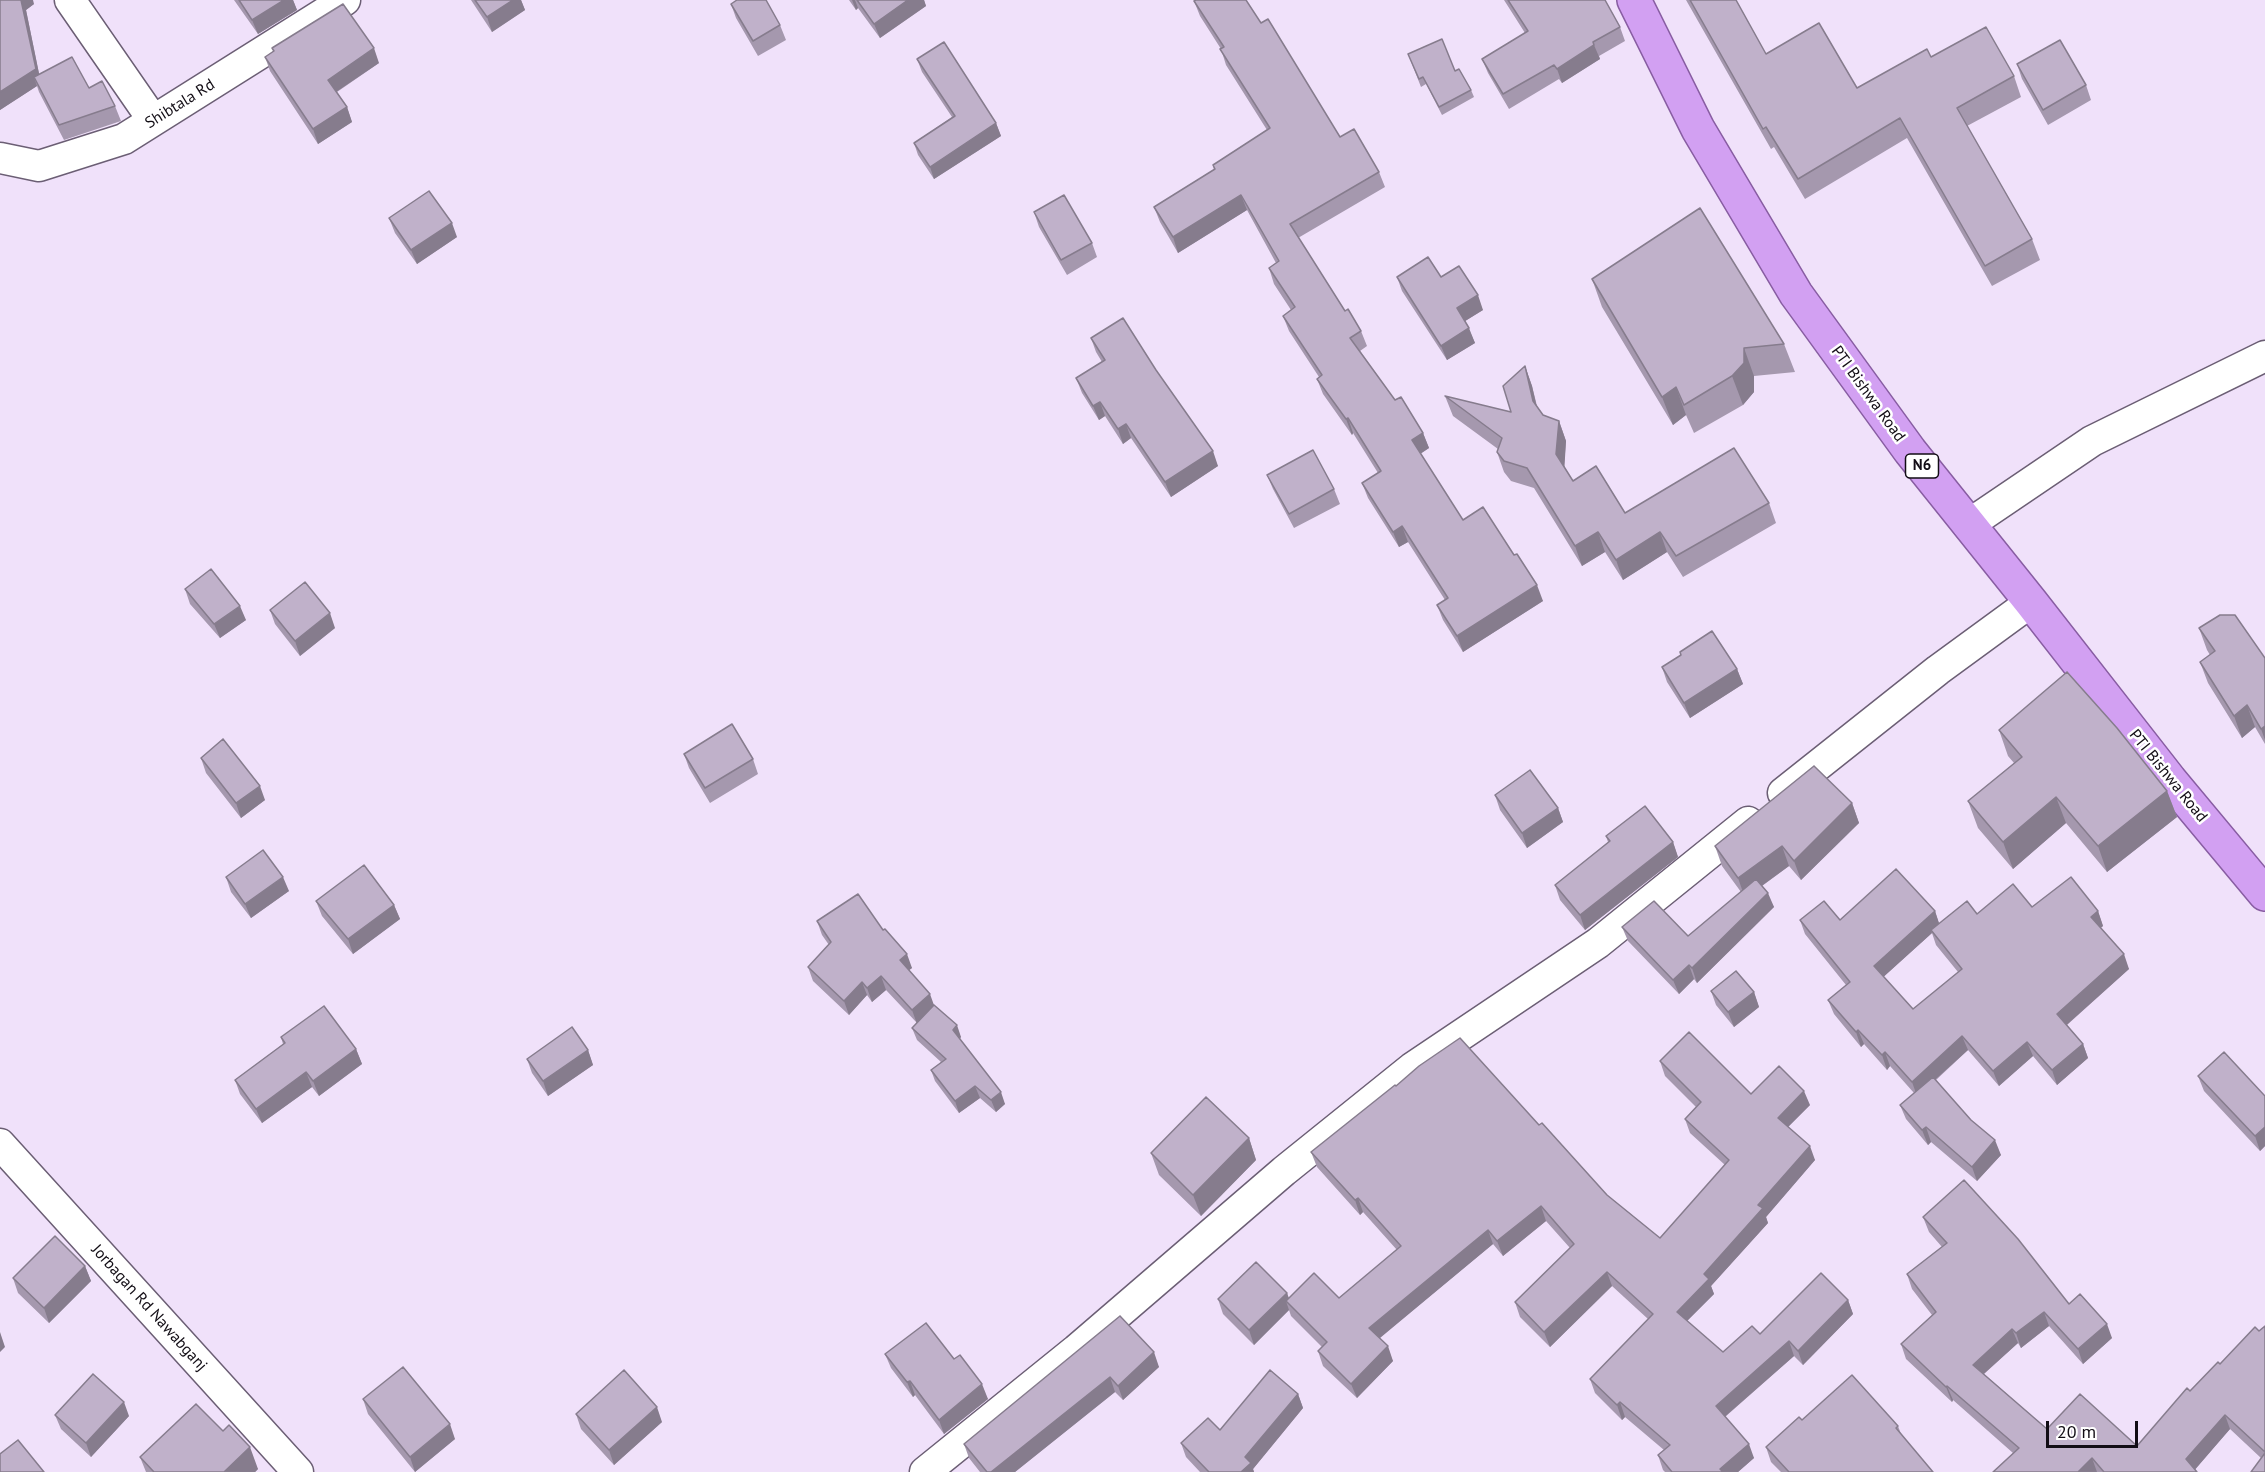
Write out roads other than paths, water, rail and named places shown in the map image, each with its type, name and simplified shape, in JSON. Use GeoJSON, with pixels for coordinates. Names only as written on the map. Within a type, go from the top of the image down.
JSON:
{"type":"FeatureCollection","features":[{"type":"Feature","properties":{"kind":"highway","name":"PTI Bishwa Road"},"geometry":{"type":"LineString","coordinates":[[1634,0],[1698,129],[1796,294],[1910,451],[2169,780],[2265,894]]}},
{"type":"Feature","properties":{"kind":"street"},"geometry":{"type":"LineString","coordinates":[[70,0],[153,120]]}},
{"type":"Feature","properties":{"kind":"street","name":"Shibtala Rd"},"geometry":{"type":"LineString","coordinates":[[0,159],[39,166],[124,139],[345,0]]}},
{"type":"Feature","properties":{"kind":"street"},"geometry":{"type":"LineString","coordinates":[[1968,525],[2092,441],[2265,356]]}},
{"type":"Feature","properties":{"kind":"street"},"geometry":{"type":"LineString","coordinates":[[924,1472],[1076,1350],[1284,1171],[1412,1068],[1598,943],[1929,677],[2031,602]]}},
{"type":"Feature","properties":{"kind":"street","name":"Jorbagan Rd Nawabganj"},"geometry":{"type":"LineString","coordinates":[[0,1144],[298,1472]]}}]}
